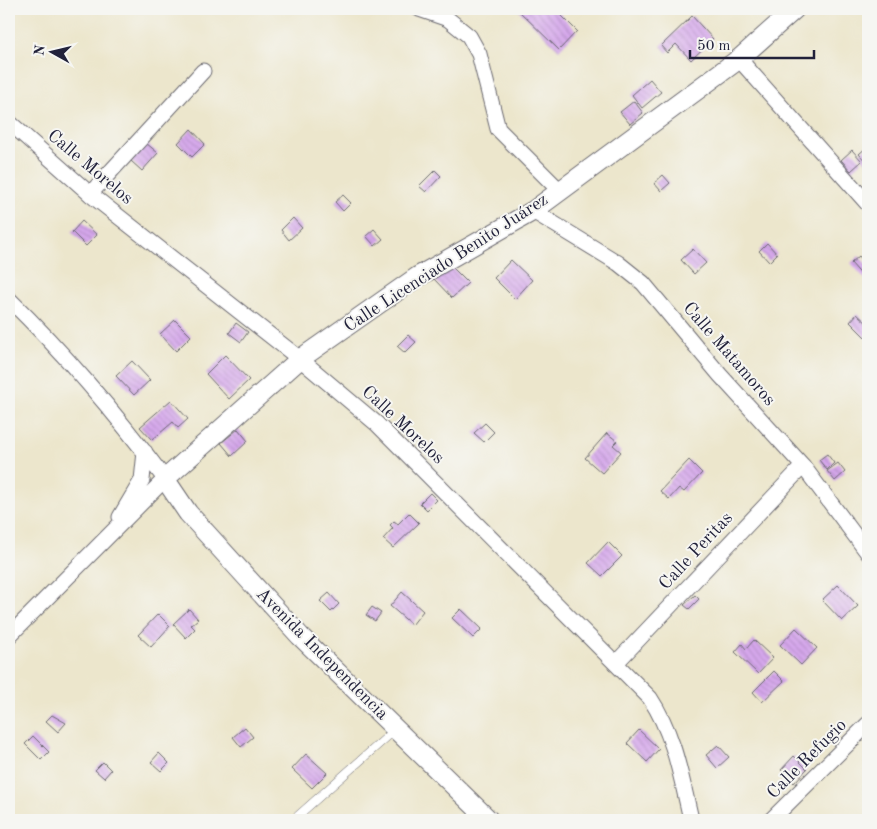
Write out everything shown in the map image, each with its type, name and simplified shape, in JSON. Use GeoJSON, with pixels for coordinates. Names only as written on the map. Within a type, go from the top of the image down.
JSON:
{"type":"FeatureCollection","features":[{"type":"Feature","properties":{"kind":"street"},"geometry":{"type":"LineString","coordinates":[[419,9],[448,19],[469,36],[479,54],[498,129],[559,190]]}},
{"type":"Feature","properties":{"kind":"street","name":"Calle Licenciado Benito Juárez"},"geometry":{"type":"LineString","coordinates":[[165,480],[300,359],[417,277],[533,211],[738,59],[795,9]]}},
{"type":"Feature","properties":{"kind":"street"},"geometry":{"type":"LineString","coordinates":[[738,59],[868,204]]}},
{"type":"Feature","properties":{"kind":"street"},"geometry":{"type":"LineString","coordinates":[[90,194],[203,71]]}},
{"type":"Feature","properties":{"kind":"street","name":"Calle Morelos"},"geometry":{"type":"LineString","coordinates":[[9,122],[90,194],[300,359],[376,424],[616,663],[650,698],[663,716],[673,743],[691,820]]}},
{"type":"Feature","properties":{"kind":"street","name":"Calle Matamoros"},"geometry":{"type":"LineString","coordinates":[[533,211],[618,262],[643,283],[720,375],[803,466],[868,553]]}},
{"type":"Feature","properties":{"kind":"street"},"geometry":{"type":"LineString","coordinates":[[9,299],[51,340],[121,420],[165,480],[9,636]]}},
{"type":"Feature","properties":{"kind":"street"},"geometry":{"type":"LineString","coordinates":[[101,542],[128,506],[142,480],[145,452]]}},
{"type":"Feature","properties":{"kind":"street","name":"Calle Peritas"},"geometry":{"type":"LineString","coordinates":[[616,663],[803,466]]}},
{"type":"Feature","properties":{"kind":"street","name":"Avenida Independencia"},"geometry":{"type":"LineString","coordinates":[[165,480],[188,513],[300,636],[489,820]]}},
{"type":"Feature","properties":{"kind":"street","name":"Calle Refugio"},"geometry":{"type":"LineString","coordinates":[[772,820],[868,724]]}},
{"type":"Feature","properties":{"kind":"lane"},"geometry":{"type":"LineString","coordinates":[[293,820],[396,729]]}},
{"type":"Feature","properties":{"kind":"building"},"geometry":{"type":"Polygon","coordinates":[[[517,9],[555,9],[577,31],[559,50],[517,9]]]}},
{"type":"Feature","properties":{"kind":"building"},"geometry":{"type":"Polygon","coordinates":[[[692,16],[713,39],[691,60],[676,44],[667,53],[661,46],[692,16]]]}},
{"type":"Feature","properties":{"kind":"building"},"geometry":{"type":"Polygon","coordinates":[[[650,79],[661,92],[642,108],[632,95],[650,79]]]}},
{"type":"Feature","properties":{"kind":"building"},"geometry":{"type":"Polygon","coordinates":[[[634,101],[643,113],[630,124],[620,112],[634,101]]]}},
{"type":"Feature","properties":{"kind":"building"},"geometry":{"type":"Polygon","coordinates":[[[191,129],[205,144],[192,157],[178,143],[191,129]]]}},
{"type":"Feature","properties":{"kind":"building"},"geometry":{"type":"Polygon","coordinates":[[[146,143],[158,153],[142,171],[131,161],[146,143]]]}},
{"type":"Feature","properties":{"kind":"building"},"geometry":{"type":"Polygon","coordinates":[[[868,146],[868,164],[859,154],[868,146]]]}},
{"type":"Feature","properties":{"kind":"building"},"geometry":{"type":"Polygon","coordinates":[[[852,150],[862,161],[851,171],[841,160],[852,150]]]}},
{"type":"Feature","properties":{"kind":"building"},"geometry":{"type":"Polygon","coordinates":[[[435,170],[441,176],[426,192],[419,186],[435,170]]]}},
{"type":"Feature","properties":{"kind":"building"},"geometry":{"type":"Polygon","coordinates":[[[663,175],[670,183],[661,191],[654,183],[663,175]]]}},
{"type":"Feature","properties":{"kind":"building"},"geometry":{"type":"Polygon","coordinates":[[[343,195],[351,203],[343,211],[335,202],[343,195]]]}},
{"type":"Feature","properties":{"kind":"building"},"geometry":{"type":"Polygon","coordinates":[[[293,218],[302,228],[289,240],[281,230],[293,218]]]}},
{"type":"Feature","properties":{"kind":"building"},"geometry":{"type":"Polygon","coordinates":[[[82,221],[97,235],[86,246],[72,232],[82,221]]]}},
{"type":"Feature","properties":{"kind":"building"},"geometry":{"type":"Polygon","coordinates":[[[374,229],[383,239],[375,246],[366,236],[374,229]]]}},
{"type":"Feature","properties":{"kind":"building"},"geometry":{"type":"Polygon","coordinates":[[[767,243],[777,254],[769,262],[759,251],[767,243]]]}},
{"type":"Feature","properties":{"kind":"building"},"geometry":{"type":"Polygon","coordinates":[[[693,249],[706,263],[694,274],[681,260],[693,249]]]}},
{"type":"Feature","properties":{"kind":"building"},"geometry":{"type":"Polygon","coordinates":[[[859,256],[868,266],[868,276],[865,279],[851,263],[859,256]]]}},
{"type":"Feature","properties":{"kind":"building"},"geometry":{"type":"Polygon","coordinates":[[[511,260],[532,280],[515,299],[494,278],[511,260]]]}},
{"type":"Feature","properties":{"kind":"building"},"geometry":{"type":"Polygon","coordinates":[[[449,264],[468,283],[452,298],[434,279],[449,264]]]}},
{"type":"Feature","properties":{"kind":"building"},"geometry":{"type":"Polygon","coordinates":[[[857,314],[868,324],[866,338],[850,322],[857,314]]]}},
{"type":"Feature","properties":{"kind":"building"},"geometry":{"type":"Polygon","coordinates":[[[175,320],[191,336],[176,351],[160,334],[175,320]]]}},
{"type":"Feature","properties":{"kind":"building"},"geometry":{"type":"Polygon","coordinates":[[[236,323],[248,332],[241,342],[229,333],[236,323]]]}},
{"type":"Feature","properties":{"kind":"building"},"geometry":{"type":"Polygon","coordinates":[[[408,335],[416,342],[405,353],[397,346],[408,335]]]}},
{"type":"Feature","properties":{"kind":"building"},"geometry":{"type":"Polygon","coordinates":[[[225,355],[249,380],[229,399],[206,374],[225,355]]]}},
{"type":"Feature","properties":{"kind":"building"},"geometry":{"type":"Polygon","coordinates":[[[132,361],[150,380],[134,395],[116,376],[132,361]]]}},
{"type":"Feature","properties":{"kind":"building"},"geometry":{"type":"Polygon","coordinates":[[[171,400],[188,419],[178,428],[173,422],[152,440],[140,427],[171,400]]]}},
{"type":"Feature","properties":{"kind":"building"},"geometry":{"type":"Polygon","coordinates":[[[485,423],[494,432],[484,442],[474,433],[485,423]]]}},
{"type":"Feature","properties":{"kind":"building"},"geometry":{"type":"Polygon","coordinates":[[[238,429],[248,441],[232,456],[221,443],[238,429]]]}},
{"type":"Feature","properties":{"kind":"building"},"geometry":{"type":"Polygon","coordinates":[[[607,433],[617,441],[613,445],[621,452],[602,473],[585,458],[607,433]]]}},
{"type":"Feature","properties":{"kind":"building"},"geometry":{"type":"Polygon","coordinates":[[[827,454],[834,463],[827,470],[819,460],[827,454]]]}},
{"type":"Feature","properties":{"kind":"building"},"geometry":{"type":"Polygon","coordinates":[[[689,460],[702,473],[684,492],[679,488],[669,499],[660,491],[689,460]]]}},
{"type":"Feature","properties":{"kind":"building"},"geometry":{"type":"Polygon","coordinates":[[[838,463],[845,472],[835,481],[827,471],[838,463]]]}},
{"type":"Feature","properties":{"kind":"building"},"geometry":{"type":"Polygon","coordinates":[[[430,493],[437,500],[427,510],[420,503],[430,493]]]}},
{"type":"Feature","properties":{"kind":"building"},"geometry":{"type":"Polygon","coordinates":[[[409,513],[419,523],[393,548],[383,539],[393,528],[390,525],[394,521],[398,524],[409,513]]]}},
{"type":"Feature","properties":{"kind":"building"},"geometry":{"type":"Polygon","coordinates":[[[608,542],[622,556],[602,576],[588,563],[608,542]]]}},
{"type":"Feature","properties":{"kind":"building"},"geometry":{"type":"Polygon","coordinates":[[[838,585],[858,606],[842,621],[822,600],[838,585]]]}},
{"type":"Feature","properties":{"kind":"building"},"geometry":{"type":"Polygon","coordinates":[[[402,592],[423,611],[412,625],[390,606],[402,592]]]}},
{"type":"Feature","properties":{"kind":"building"},"geometry":{"type":"Polygon","coordinates":[[[329,593],[339,604],[331,612],[320,601],[329,593]]]}},
{"type":"Feature","properties":{"kind":"building"},"geometry":{"type":"Polygon","coordinates":[[[695,595],[699,599],[689,609],[684,605],[695,595]]]}},
{"type":"Feature","properties":{"kind":"building"},"geometry":{"type":"Polygon","coordinates":[[[372,607],[381,613],[375,621],[366,615],[372,607]]]}},
{"type":"Feature","properties":{"kind":"building"},"geometry":{"type":"Polygon","coordinates":[[[189,609],[198,619],[191,625],[195,629],[186,638],[173,624],[189,609]]]}},
{"type":"Feature","properties":{"kind":"building"},"geometry":{"type":"Polygon","coordinates":[[[461,609],[482,629],[473,638],[452,618],[461,609]]]}},
{"type":"Feature","properties":{"kind":"building"},"geometry":{"type":"Polygon","coordinates":[[[158,614],[170,626],[151,647],[138,635],[158,614]]]}},
{"type":"Feature","properties":{"kind":"building"},"geometry":{"type":"Polygon","coordinates":[[[796,628],[817,648],[801,665],[780,645],[796,628]]]}},
{"type":"Feature","properties":{"kind":"building"},"geometry":{"type":"Polygon","coordinates":[[[754,640],[773,658],[758,674],[735,652],[742,644],[746,649],[754,640]]]}},
{"type":"Feature","properties":{"kind":"building"},"geometry":{"type":"Polygon","coordinates":[[[774,671],[784,681],[762,702],[753,692],[774,671]]]}},
{"type":"Feature","properties":{"kind":"building"},"geometry":{"type":"Polygon","coordinates":[[[52,715],[66,723],[58,732],[46,721],[52,715]]]}},
{"type":"Feature","properties":{"kind":"building"},"geometry":{"type":"Polygon","coordinates":[[[245,727],[253,737],[241,747],[233,737],[245,727]]]}},
{"type":"Feature","properties":{"kind":"building"},"geometry":{"type":"Polygon","coordinates":[[[639,730],[659,749],[647,762],[627,743],[639,730]]]}},
{"type":"Feature","properties":{"kind":"building"},"geometry":{"type":"Polygon","coordinates":[[[33,736],[49,752],[41,760],[25,744],[33,736]]]}},
{"type":"Feature","properties":{"kind":"building"},"geometry":{"type":"Polygon","coordinates":[[[718,745],[729,757],[717,768],[706,755],[718,745]]]}},
{"type":"Feature","properties":{"kind":"building"},"geometry":{"type":"Polygon","coordinates":[[[159,753],[169,763],[161,771],[151,762],[159,753]]]}},
{"type":"Feature","properties":{"kind":"building"},"geometry":{"type":"Polygon","coordinates":[[[306,754],[327,773],[312,788],[292,769],[306,754]]]}},
{"type":"Feature","properties":{"kind":"building"},"geometry":{"type":"Polygon","coordinates":[[[794,756],[807,769],[794,783],[781,770],[794,756]]]}},
{"type":"Feature","properties":{"kind":"building"},"geometry":{"type":"Polygon","coordinates":[[[103,762],[111,770],[104,778],[95,770],[103,762]]]}}]}
